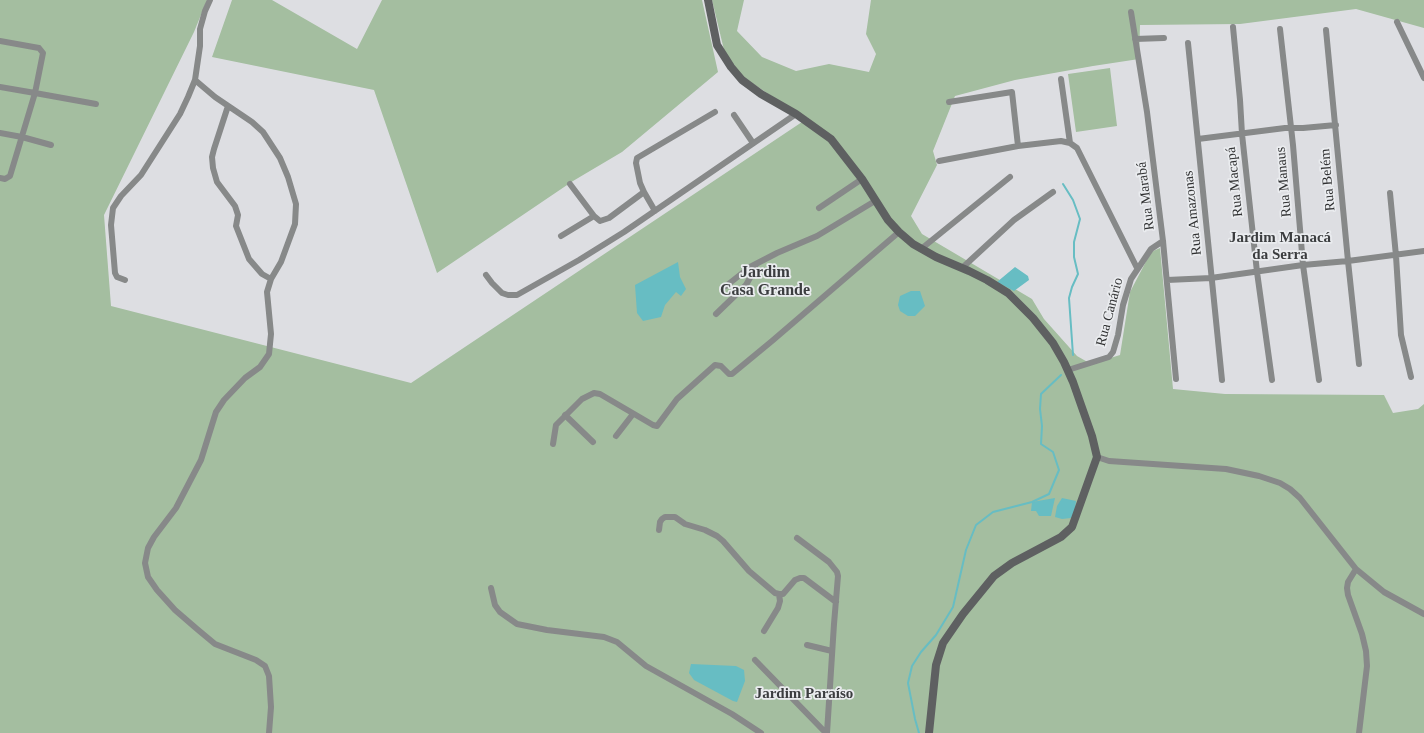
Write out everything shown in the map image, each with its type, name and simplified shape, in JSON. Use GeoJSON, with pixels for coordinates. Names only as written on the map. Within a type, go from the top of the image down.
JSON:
{"type":"FeatureCollection","features":[{"type":"Feature","properties":{"kind":"main road"},"geometry":{"type":"LineString","coordinates":[[708,0],[717,45],[731,67],[750,86],[774,103],[796,114],[831,139],[862,179],[888,220],[899,232],[921,249],[987,280],[1008,293],[1045,332],[1059,352],[1083,408],[1097,457],[1072,528],[1061,537],[1012,563],[994,576],[968,608],[946,639],[941,648],[936,665],[929,733]]}},
{"type":"Feature","properties":{"kind":"street"},"geometry":{"type":"LineString","coordinates":[[125,280],[117,277],[115,273],[110,225],[113,208],[121,196],[141,175],[180,114],[196,80],[200,46],[200,29],[210,0]]}},
{"type":"Feature","properties":{"kind":"street","name":"Rua Marabá"},"geometry":{"type":"LineString","coordinates":[[1131,12],[1148,112],[1163,241],[1176,379]]}},
{"type":"Feature","properties":{"kind":"street"},"geometry":{"type":"LineString","coordinates":[[1397,22],[1424,78]]}},
{"type":"Feature","properties":{"kind":"street","name":"Rua Macapá"},"geometry":{"type":"LineString","coordinates":[[1233,27],[1242,134],[1257,272],[1272,380]]}},
{"type":"Feature","properties":{"kind":"street","name":"Rua Manaus"},"geometry":{"type":"LineString","coordinates":[[1280,29],[1291,128],[1303,265],[1319,380]]}},
{"type":"Feature","properties":{"kind":"street","name":"Rua Belém"},"geometry":{"type":"LineString","coordinates":[[1326,30],[1359,364]]}},
{"type":"Feature","properties":{"kind":"street"},"geometry":{"type":"LineString","coordinates":[[1136,39],[1164,38]]}},
{"type":"Feature","properties":{"kind":"street"},"geometry":{"type":"LineString","coordinates":[[0,41],[39,48],[43,53],[35,93],[10,176],[5,179],[0,178]]}},
{"type":"Feature","properties":{"kind":"street","name":"Rua Amazonas"},"geometry":{"type":"LineString","coordinates":[[1188,43],[1222,380]]}},
{"type":"Feature","properties":{"kind":"street"},"geometry":{"type":"LineString","coordinates":[[1061,79],[1070,143]]}},
{"type":"Feature","properties":{"kind":"street"},"geometry":{"type":"LineString","coordinates":[[196,80],[228,106],[252,122],[270,141],[280,158],[288,177],[296,204],[295,224],[281,262],[270,279],[267,292],[271,334],[269,354],[260,367],[245,378],[224,400],[216,412],[201,460],[176,508],[154,537],[148,548],[145,563],[148,577],[157,590],[175,610],[197,629],[215,644],[256,660],[265,666],[269,676],[271,707],[269,733]]}},
{"type":"Feature","properties":{"kind":"street"},"geometry":{"type":"LineString","coordinates":[[0,88],[96,104]]}},
{"type":"Feature","properties":{"kind":"street"},"geometry":{"type":"LineString","coordinates":[[949,102],[1012,92],[1018,146]]}},
{"type":"Feature","properties":{"kind":"street"},"geometry":{"type":"LineString","coordinates":[[228,106],[212,157],[213,168],[217,182],[235,206],[238,215],[236,226],[249,259],[262,274],[270,279]]}},
{"type":"Feature","properties":{"kind":"street"},"geometry":{"type":"LineString","coordinates":[[655,211],[644,192],[639,177],[636,162],[637,158],[715,112]]}},
{"type":"Feature","properties":{"kind":"street"},"geometry":{"type":"LineString","coordinates":[[486,276],[502,293],[517,295],[579,260],[624,232],[796,114]]}},
{"type":"Feature","properties":{"kind":"street"},"geometry":{"type":"LineString","coordinates":[[734,115],[753,143]]}},
{"type":"Feature","properties":{"kind":"street"},"geometry":{"type":"LineString","coordinates":[[1198,139],[1291,128],[1336,125]]}},
{"type":"Feature","properties":{"kind":"street"},"geometry":{"type":"LineString","coordinates":[[0,133],[51,145]]}},
{"type":"Feature","properties":{"kind":"street"},"geometry":{"type":"LineString","coordinates":[[938,161],[1018,146],[1060,141],[1070,143],[1077,148],[1137,268]]}},
{"type":"Feature","properties":{"kind":"street"},"geometry":{"type":"LineString","coordinates":[[921,249],[1010,177]]}},
{"type":"Feature","properties":{"kind":"street"},"geometry":{"type":"LineString","coordinates":[[819,208],[862,179]]}},
{"type":"Feature","properties":{"kind":"street"},"geometry":{"type":"LineString","coordinates":[[570,184],[594,216],[600,221],[609,218],[644,192]]}},
{"type":"Feature","properties":{"kind":"street"},"geometry":{"type":"LineString","coordinates":[[962,268],[1014,220],[1054,192]]}},
{"type":"Feature","properties":{"kind":"street"},"geometry":{"type":"LineString","coordinates":[[1390,193],[1401,335],[1411,377]]}},
{"type":"Feature","properties":{"kind":"street"},"geometry":{"type":"LineString","coordinates":[[726,286],[743,272],[756,264],[777,253],[817,236],[875,200]]}},
{"type":"Feature","properties":{"kind":"street"},"geometry":{"type":"LineString","coordinates":[[561,236],[594,216]]}},
{"type":"Feature","properties":{"kind":"street"},"geometry":{"type":"LineString","coordinates":[[553,444],[556,425],[582,399],[594,393],[600,394],[633,414],[657,426],[677,399],[715,365],[721,366],[729,374],[732,374],[899,232]]}},
{"type":"Feature","properties":{"kind":"street","name":"Rua Canário"},"geometry":{"type":"LineString","coordinates":[[1068,370],[1109,357],[1113,352],[1128,285],[1137,268],[1151,249],[1163,241]]}},
{"type":"Feature","properties":{"kind":"street"},"geometry":{"type":"LineString","coordinates":[[1167,280],[1211,278],[1303,265],[1396,256],[1424,251]]}},
{"type":"Feature","properties":{"kind":"street"},"geometry":{"type":"LineString","coordinates":[[716,314],[746,285],[756,264]]}},
{"type":"Feature","properties":{"kind":"street"},"geometry":{"type":"LineString","coordinates":[[616,436],[633,414]]}},
{"type":"Feature","properties":{"kind":"street"},"geometry":{"type":"LineString","coordinates":[[565,415],[593,442]]}},
{"type":"Feature","properties":{"kind":"street"},"geometry":{"type":"LineString","coordinates":[[1097,457],[1109,461],[1226,469],[1260,476],[1280,483],[1300,498],[1356,569],[1384,592],[1424,614]]}},
{"type":"Feature","properties":{"kind":"street"},"geometry":{"type":"LineString","coordinates":[[659,530],[660,522],[665,517],[674,517],[692,527],[710,532],[723,542],[749,571],[775,593],[783,594],[795,580],[804,578],[836,602]]}},
{"type":"Feature","properties":{"kind":"street"},"geometry":{"type":"LineString","coordinates":[[797,538],[829,562],[837,572],[838,581],[827,733]]}},
{"type":"Feature","properties":{"kind":"street"},"geometry":{"type":"LineString","coordinates":[[1356,569],[1348,582],[1348,595],[1362,634],[1366,651],[1367,666],[1359,733]]}},
{"type":"Feature","properties":{"kind":"street"},"geometry":{"type":"LineString","coordinates":[[491,588],[495,605],[500,612],[517,624],[547,630],[604,637],[617,642],[646,666],[732,714],[761,733]]}},
{"type":"Feature","properties":{"kind":"street"},"geometry":{"type":"LineString","coordinates":[[764,631],[778,608],[780,601],[779,594]]}},
{"type":"Feature","properties":{"kind":"street"},"geometry":{"type":"LineString","coordinates":[[807,645],[832,651]]}},
{"type":"Feature","properties":{"kind":"street"},"geometry":{"type":"LineString","coordinates":[[755,660],[827,733]]}},
{"type":"Feature","properties":{"kind":"green space"},"geometry":{"type":"Polygon","coordinates":[[[0,0],[207,0],[194,32],[104,215],[111,306],[411,383],[808,118],[788,107],[743,77],[725,54],[712,0],[744,0],[737,31],[762,57],[796,71],[829,64],[869,72],[876,54],[866,34],[871,0],[1424,0],[1424,28],[1356,9],[1240,24],[1140,25],[1139,59],[1015,80],[955,96],[933,151],[937,165],[911,216],[922,234],[1032,299],[1044,319],[1077,356],[1091,364],[1120,355],[1130,292],[1151,252],[1160,248],[1173,389],[1225,394],[1384,395],[1393,413],[1418,409],[1424,404],[1424,733],[0,733],[0,0]]]}},
{"type":"Feature","properties":{"kind":"green space"},"geometry":{"type":"Polygon","coordinates":[[[232,0],[272,0],[357,49],[382,0],[702,0],[718,72],[622,152],[573,181],[437,273],[374,90],[212,57],[232,0]]]}},
{"type":"Feature","properties":{"kind":"green space"},"geometry":{"type":"Polygon","coordinates":[[[1110,68],[1117,126],[1076,132],[1068,74],[1110,68]]]}},
{"type":"Feature","properties":{"kind":"water"},"geometry":{"type":"Polygon","coordinates":[[[678,262],[680,277],[686,289],[681,296],[676,292],[665,305],[661,317],[643,321],[637,313],[635,285],[678,262]]]}},
{"type":"Feature","properties":{"kind":"water"},"geometry":{"type":"Polygon","coordinates":[[[1015,267],[1028,276],[1029,280],[1014,291],[997,282],[1015,267]]]}},
{"type":"Feature","properties":{"kind":"water"},"geometry":{"type":"Polygon","coordinates":[[[911,291],[920,291],[925,306],[915,316],[908,316],[900,311],[898,305],[900,296],[911,291]]]}},
{"type":"Feature","properties":{"kind":"water"},"geometry":{"type":"Polygon","coordinates":[[[1055,498],[1051,516],[1039,516],[1036,511],[1031,511],[1032,502],[1055,498]]]}},
{"type":"Feature","properties":{"kind":"water"},"geometry":{"type":"Polygon","coordinates":[[[1062,498],[1076,501],[1075,510],[1071,518],[1062,519],[1055,517],[1057,506],[1062,498]]]}},
{"type":"Feature","properties":{"kind":"water"},"geometry":{"type":"Polygon","coordinates":[[[691,664],[736,666],[744,670],[745,681],[737,702],[694,680],[689,673],[691,664]]]}},
{"type":"Feature","properties":{"kind":"waterway"},"geometry":{"type":"LineString","coordinates":[[1063,184],[1073,200],[1080,219],[1074,242],[1074,257],[1078,274],[1069,298],[1073,355]]}},
{"type":"Feature","properties":{"kind":"waterway"},"geometry":{"type":"LineString","coordinates":[[919,733],[908,683],[912,666],[921,652],[936,635],[953,607],[966,550],[976,525],[993,512],[1032,502],[1049,494],[1059,470],[1053,452],[1041,444],[1042,426],[1040,409],[1041,394],[1061,375]]}},
{"type":"Feature","properties":{"kind":"district","name":"Jardim Manacá da Serra"},"geometry":{"type":"Point","coordinates":[1280,246]}},
{"type":"Feature","properties":{"kind":"district","name":"Jardim Casa Grande"},"geometry":{"type":"Point","coordinates":[765,282]}},
{"type":"Feature","properties":{"kind":"district","name":"Jardim Paraíso"},"geometry":{"type":"Point","coordinates":[804,694]}}]}
